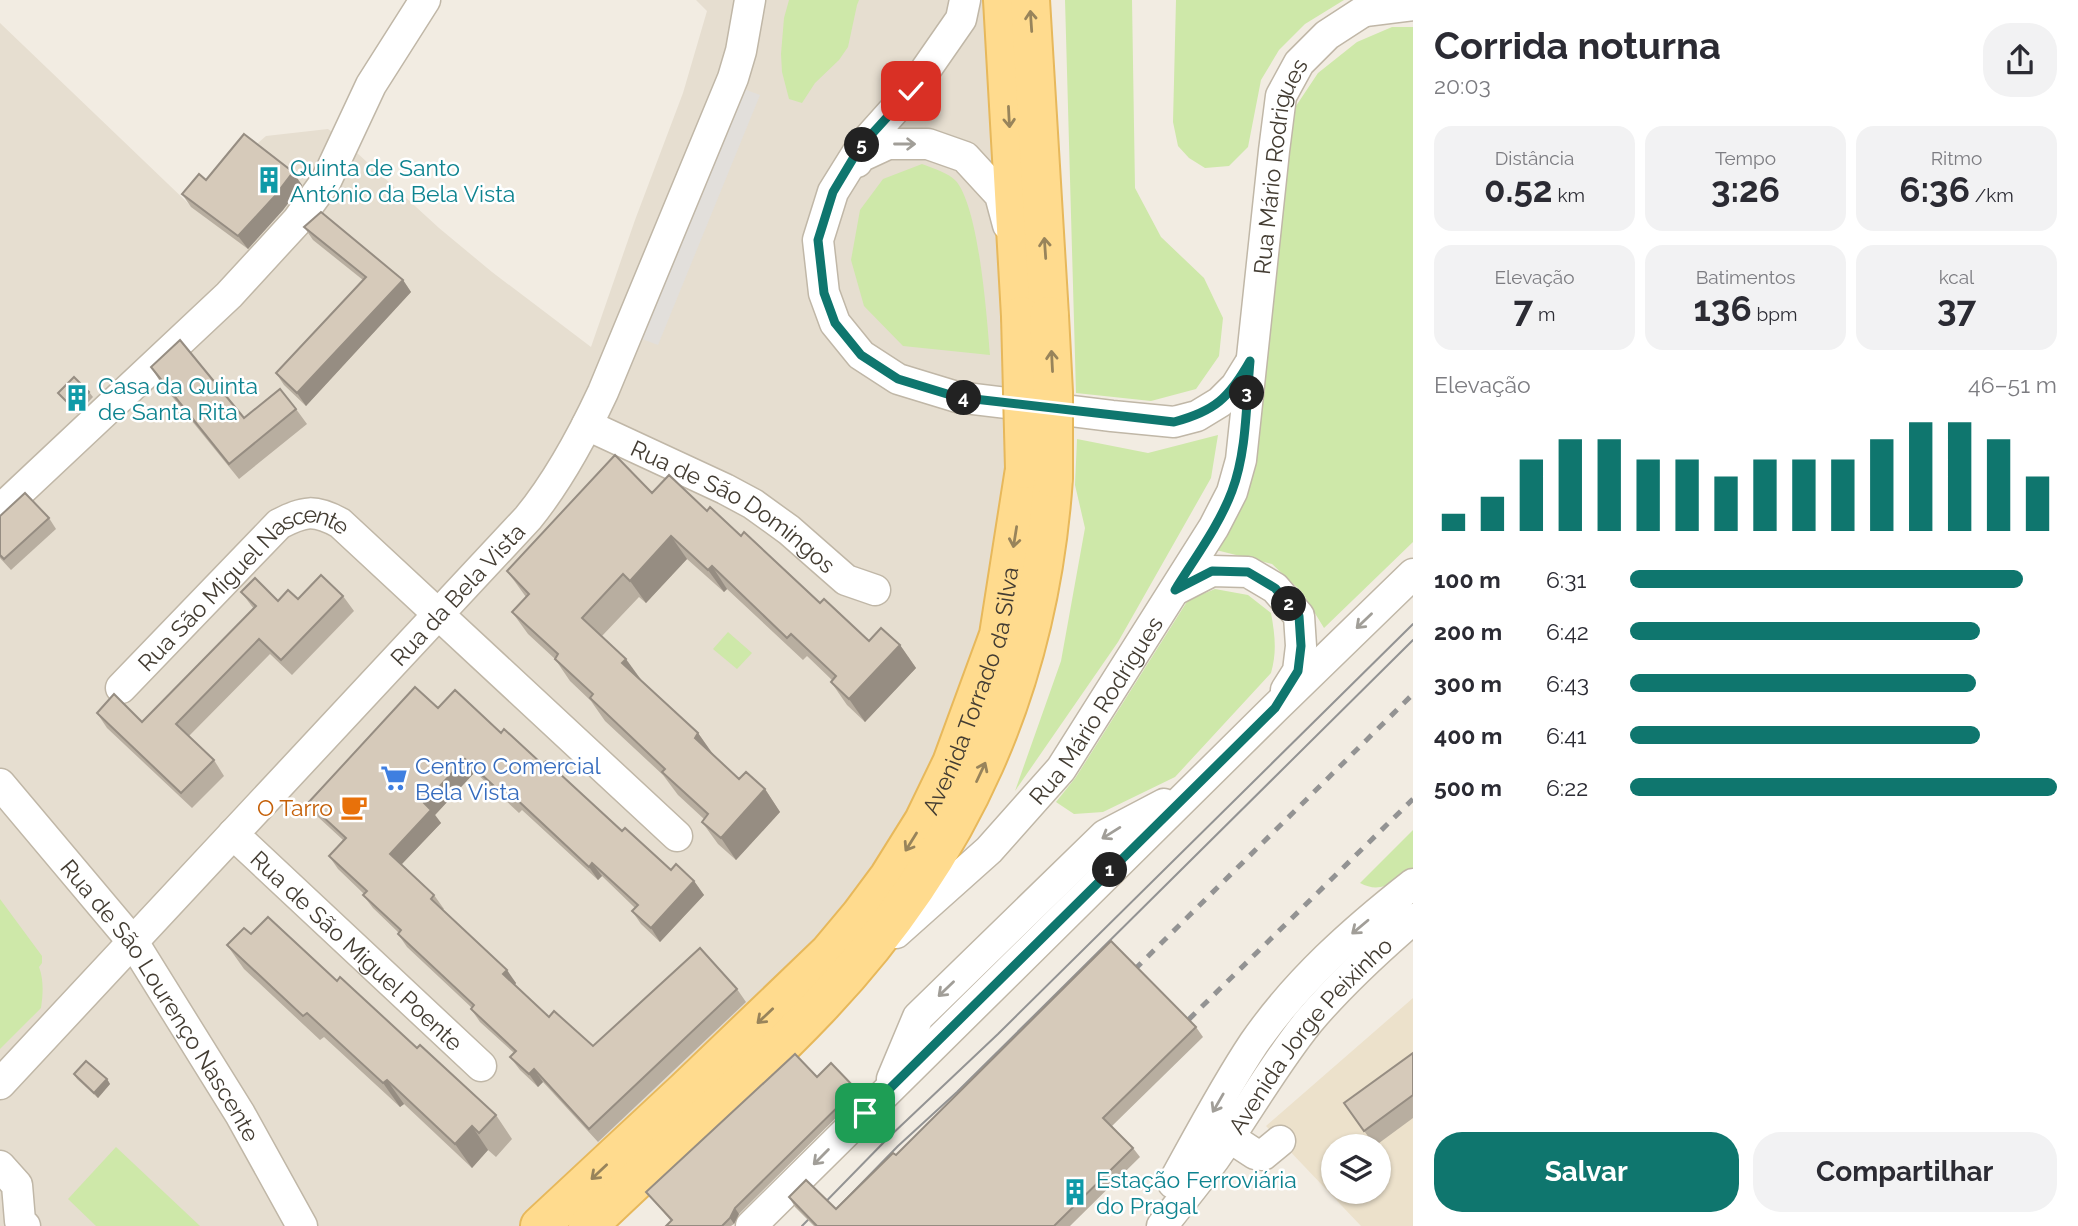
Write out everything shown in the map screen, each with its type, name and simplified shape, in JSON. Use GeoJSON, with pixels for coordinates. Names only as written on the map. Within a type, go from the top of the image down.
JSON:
{"type":"FeatureCollection","features":[{"type":"Feature","properties":{"kind":"main road","name":"Avenida Torrado da Silva"},"geometry":{"type":"LineString","coordinates":[[540,1226],[695,1083],[829,953],[889,877],[924,821],[952,763],[999,635],[1039,474],[1053,392],[1035,316],[1017,261],[1003,0]]}},
{"type":"Feature","properties":{"kind":"main road","name":"Avenida Torrado da Silva"},"geometry":{"type":"LineString","coordinates":[[1030,0],[1035,316]]}},
{"type":"Feature","properties":{"kind":"main road","name":"Avenida Torrado da Silva"},"geometry":{"type":"LineString","coordinates":[[587,1226],[773,1054],[851,972],[895,919],[932,864],[966,804],[996,739],[1020,667],[1046,553],[1039,474]]}},
{"type":"Feature","properties":{"kind":"street"},"geometry":{"type":"LineString","coordinates":[[0,510],[229,295],[297,220],[326,181],[371,85],[425,0]]}},
{"type":"Feature","properties":{"kind":"street","name":"Rua da Bela Vista"},"geometry":{"type":"LineString","coordinates":[[0,1084],[438,615],[556,482],[603,392],[733,79],[750,0]]}},
{"type":"Feature","properties":{"kind":"street"},"geometry":{"type":"LineString","coordinates":[[965,0],[961,19],[911,91],[860,147],[833,192],[818,240],[824,293],[835,323],[861,355],[898,379],[957,397],[1174,422],[1197,416],[1220,402],[1236,386],[1250,361]]}},
{"type":"Feature","properties":{"kind":"street","name":"Rua Mário Rodrigues"},"geometry":{"type":"LineString","coordinates":[[851,972],[989,850],[1061,768],[1214,527],[1232,492],[1241,460],[1281,96],[1300,63],[1327,35],[1374,5],[1413,5]]}},
{"type":"Feature","properties":{"kind":"street"},"geometry":{"type":"LineString","coordinates":[[833,192],[860,157],[888,144],[928,144],[965,157],[1000,195],[1017,261]]}},
{"type":"Feature","properties":{"kind":"street","name":"Rua de São Domingos"},"geometry":{"type":"LineString","coordinates":[[587,425],[753,504],[789,530],[846,580],[875,590]]}},
{"type":"Feature","properties":{"kind":"street","name":"Rua São Miguel Nascente"},"geometry":{"type":"LineString","coordinates":[[121,688],[279,524],[300,514],[321,513],[340,523],[677,836]]}},
{"type":"Feature","properties":{"kind":"street"},"geometry":{"type":"LineString","coordinates":[[1175,590],[1212,571],[1248,572],[1275,588],[1299,616],[1301,646],[1298,671],[1275,708]]}},
{"type":"Feature","properties":{"kind":"street"},"geometry":{"type":"LineString","coordinates":[[751,1226],[1413,574]]}},
{"type":"Feature","properties":{"kind":"street","name":"Rua de São Lourenço Nascente"},"geometry":{"type":"LineString","coordinates":[[0,784],[133,942],[240,1114],[302,1226]]}},
{"type":"Feature","properties":{"kind":"street","name":"Rua de São Miguel Poente"},"geometry":{"type":"LineString","coordinates":[[233,834],[481,1066]]}},
{"type":"Feature","properties":{"kind":"street"},"geometry":{"type":"LineString","coordinates":[[1173,1183],[1232,1079],[1255,1042],[1282,1007],[1346,938],[1413,884]]}},
{"type":"Feature","properties":{"kind":"street","name":"Avenida Jorge Peixinho"},"geometry":{"type":"LineString","coordinates":[[1162,1226],[1222,1148],[1273,1069],[1316,1013],[1367,959],[1413,919]]}},
{"type":"Feature","properties":{"kind":"street"},"geometry":{"type":"LineString","coordinates":[[1190,1226],[1196,1195],[1222,1148],[1263,1155],[1280,1141]]}},
{"type":"Feature","properties":{"kind":"street"},"geometry":{"type":"LineString","coordinates":[[0,1166],[17,1185],[20,1224]]}},
{"type":"Feature","properties":{"kind":"shaded area"},"geometry":{"type":"Polygon","coordinates":[[[696,0],[1018,0],[1041,426],[958,791],[565,1226],[0,1226],[0,23],[191,206],[208,187],[266,136],[328,129],[492,272],[591,347],[683,93],[707,11],[696,0]]]}},
{"type":"Feature","properties":{"kind":"shaded area"},"geometry":{"type":"Polygon","coordinates":[[[744,89],[760,95],[658,345],[642,339],[744,89]]]}},
{"type":"Feature","properties":{"kind":"shaded area"},"geometry":{"type":"Polygon","coordinates":[[[1413,998],[1413,1226],[1361,1226],[1340,1204],[1391,1204],[1391,1134],[1321,1134],[1321,1184],[1266,1126],[1413,998]]]}},
{"type":"Feature","properties":{"kind":"green space"},"geometry":{"type":"Polygon","coordinates":[[[789,0],[859,0],[848,47],[839,60],[815,83],[802,103],[789,99],[782,72],[784,18],[789,0]]]}},
{"type":"Feature","properties":{"kind":"green space"},"geometry":{"type":"Polygon","coordinates":[[[1065,0],[1132,0],[1135,188],[1161,237],[1204,278],[1223,318],[1219,356],[1196,389],[1151,401],[1076,393],[1065,0]]]}},
{"type":"Feature","properties":{"kind":"green space"},"geometry":{"type":"Polygon","coordinates":[[[1176,0],[1344,0],[1305,24],[1279,50],[1261,80],[1248,147],[1229,166],[1205,168],[1189,158],[1178,146],[1173,122],[1176,0]]]}},
{"type":"Feature","properties":{"kind":"green space"},"geometry":{"type":"Polygon","coordinates":[[[1392,27],[1413,27],[1413,542],[1324,628],[1302,592],[1272,564],[1212,549],[1283,182],[1294,109],[1318,73],[1357,42],[1392,27]]]}},
{"type":"Feature","properties":{"kind":"green space"},"geometry":{"type":"Polygon","coordinates":[[[922,164],[956,181],[971,214],[980,264],[990,355],[903,346],[864,306],[851,260],[860,210],[883,179],[922,164]]]}},
{"type":"Feature","properties":{"kind":"green space"},"geometry":{"type":"Polygon","coordinates":[[[1218,435],[1211,478],[1118,642],[1015,791],[1061,661],[1085,528],[1075,485],[1077,439],[1148,453],[1218,435]]]}},
{"type":"Feature","properties":{"kind":"green space"},"geometry":{"type":"Polygon","coordinates":[[[1215,589],[1248,595],[1271,613],[1275,643],[1271,673],[1175,777],[1103,812],[1074,814],[1056,802],[1076,777],[1188,600],[1215,589]]]}},
{"type":"Feature","properties":{"kind":"green space"},"geometry":{"type":"Polygon","coordinates":[[[728,632],[752,653],[737,669],[713,649],[728,632]]]}},
{"type":"Feature","properties":{"kind":"green space"},"geometry":{"type":"Polygon","coordinates":[[[1413,830],[1413,868],[1382,887],[1360,883],[1413,830]]]}},
{"type":"Feature","properties":{"kind":"green space"},"geometry":{"type":"Polygon","coordinates":[[[0,899],[42,956],[39,967],[43,987],[41,1008],[0,1049],[0,899]]]}},
{"type":"Feature","properties":{"kind":"green space"},"geometry":{"type":"Polygon","coordinates":[[[116,1147],[200,1226],[96,1226],[68,1199],[116,1147]]]}},
{"type":"Feature","properties":{"kind":"building"},"geometry":{"type":"Polygon","coordinates":[[[244,134],[293,172],[238,236],[182,194],[199,174],[206,180],[244,134]]]}},
{"type":"Feature","properties":{"kind":"building"},"geometry":{"type":"Polygon","coordinates":[[[321,212],[403,280],[297,393],[276,373],[366,277],[304,227],[321,212]]]}},
{"type":"Feature","properties":{"kind":"building"},"geometry":{"type":"Polygon","coordinates":[[[180,340],[244,418],[280,389],[296,409],[229,464],[151,367],[180,340]]]}},
{"type":"Feature","properties":{"kind":"building","name":"Casa da Quinta de Santa Rita"},"geometry":{"type":"Polygon","coordinates":[[[74,377],[89,392],[73,408],[58,393],[74,377]]]}},
{"type":"Feature","properties":{"kind":"building"},"geometry":{"type":"Polygon","coordinates":[[[615,455],[652,493],[669,475],[707,511],[710,507],[741,536],[744,532],[820,603],[824,599],[869,641],[881,628],[900,645],[849,699],[831,682],[836,676],[791,634],[787,638],[712,566],[708,570],[671,536],[630,581],[623,574],[582,618],[626,659],[622,663],[698,733],[695,738],[739,779],[746,772],[765,789],[721,838],[702,822],[708,814],[662,772],[665,769],[590,698],[593,694],[555,659],[558,654],[512,612],[529,594],[507,571],[615,455]]]}},
{"type":"Feature","properties":{"kind":"building"},"geometry":{"type":"Polygon","coordinates":[[[25,493],[49,518],[4,559],[0,555],[0,516],[25,493]]]}},
{"type":"Feature","properties":{"kind":"building"},"geometry":{"type":"Polygon","coordinates":[[[321,575],[343,596],[281,660],[259,639],[176,724],[214,760],[181,793],[97,713],[114,694],[142,722],[256,606],[241,592],[255,578],[278,601],[288,590],[298,599],[321,575]]]}},
{"type":"Feature","properties":{"kind":"building"},"geometry":{"type":"Polygon","coordinates":[[[415,687],[438,708],[455,690],[501,733],[504,729],[542,764],[546,761],[622,831],[625,828],[671,870],[676,864],[694,881],[651,928],[632,911],[638,905],[592,863],[589,867],[513,796],[509,800],[465,759],[424,803],[431,810],[390,854],[434,895],[431,899],[507,970],[503,974],[549,1017],[554,1011],[593,1046],[700,948],[737,989],[589,1129],[534,1069],[529,1074],[510,1057],[516,1051],[471,1009],[474,1005],[398,934],[401,930],[363,895],[367,891],[329,856],[346,838],[308,803],[415,687]]]}},
{"type":"Feature","properties":{"kind":"building"},"geometry":{"type":"Polygon","coordinates":[[[268,917],[337,981],[340,977],[417,1048],[420,1045],[496,1115],[479,1133],[472,1126],[455,1144],[387,1080],[383,1083],[307,1013],[303,1016],[227,945],[244,928],[251,934],[268,917]]]}},
{"type":"Feature","properties":{"kind":"building"},"geometry":{"type":"Polygon","coordinates":[[[1111,941],[1196,1027],[1103,1118],[1133,1148],[1054,1226],[817,1226],[789,1197],[806,1180],[836,1209],[893,1153],[896,1155],[1111,941]]]}},
{"type":"Feature","properties":{"kind":"building"},"geometry":{"type":"Polygon","coordinates":[[[1413,1053],[1413,1095],[1364,1131],[1344,1103],[1413,1053]]]}},
{"type":"Feature","properties":{"kind":"building"},"geometry":{"type":"Polygon","coordinates":[[[795,1054],[817,1077],[831,1063],[856,1089],[735,1208],[722,1226],[666,1226],[672,1220],[646,1192],[795,1054]]]}},
{"type":"Feature","properties":{"kind":"building"},"geometry":{"type":"Polygon","coordinates":[[[86,1061],[107,1079],[94,1093],[74,1074],[86,1061]]]}},
{"type":"Feature","properties":{"kind":"tram line"},"geometry":{"type":"LineString","coordinates":[[802,1226],[889,1137],[998,1034],[1413,624]]}},
{"type":"Feature","properties":{"kind":"tram line"},"geometry":{"type":"LineString","coordinates":[[820,1226],[1413,640]]}},
{"type":"Feature","properties":{"kind":"railway"},"geometry":{"type":"LineString","coordinates":[[1122,982],[1413,694]]}},
{"type":"Feature","properties":{"kind":"railway"},"geometry":{"type":"LineString","coordinates":[[1176,1032],[1413,799]]}},
{"type":"Feature","properties":{"kind":"place","name":"Quinta de Santo António da Bela Vista"},"geometry":{"type":"Point","coordinates":[269,180]}},
{"type":"Feature","properties":{"kind":"place","name":"Casa da Quinta de Santa Rita"},"geometry":{"type":"Point","coordinates":[77,398]}},
{"type":"Feature","properties":{"kind":"place","name":"Centro Comercial Bela Vista"},"geometry":{"type":"Point","coordinates":[394,778]}},
{"type":"Feature","properties":{"kind":"place","name":"O Tarro"},"geometry":{"type":"Point","coordinates":[354,807]}},
{"type":"Feature","properties":{"kind":"place","name":"Estação Ferroviária do Pragal"},"geometry":{"type":"Point","coordinates":[1075,1192]}},
{"type":"Feature","properties":{"kind":"route"},"geometry":{"type":"LineString","coordinates":[[865,1113],[1275,708],[1298,671],[1301,646],[1299,616],[1275,588],[1248,572],[1212,571],[1175,590],[1232,492],[1241,460],[1250,361],[1236,386],[1220,402],[1197,416],[1174,422],[957,397],[898,379],[861,355],[835,323],[824,293],[818,240],[833,192],[860,147],[911,91]]}}]}
